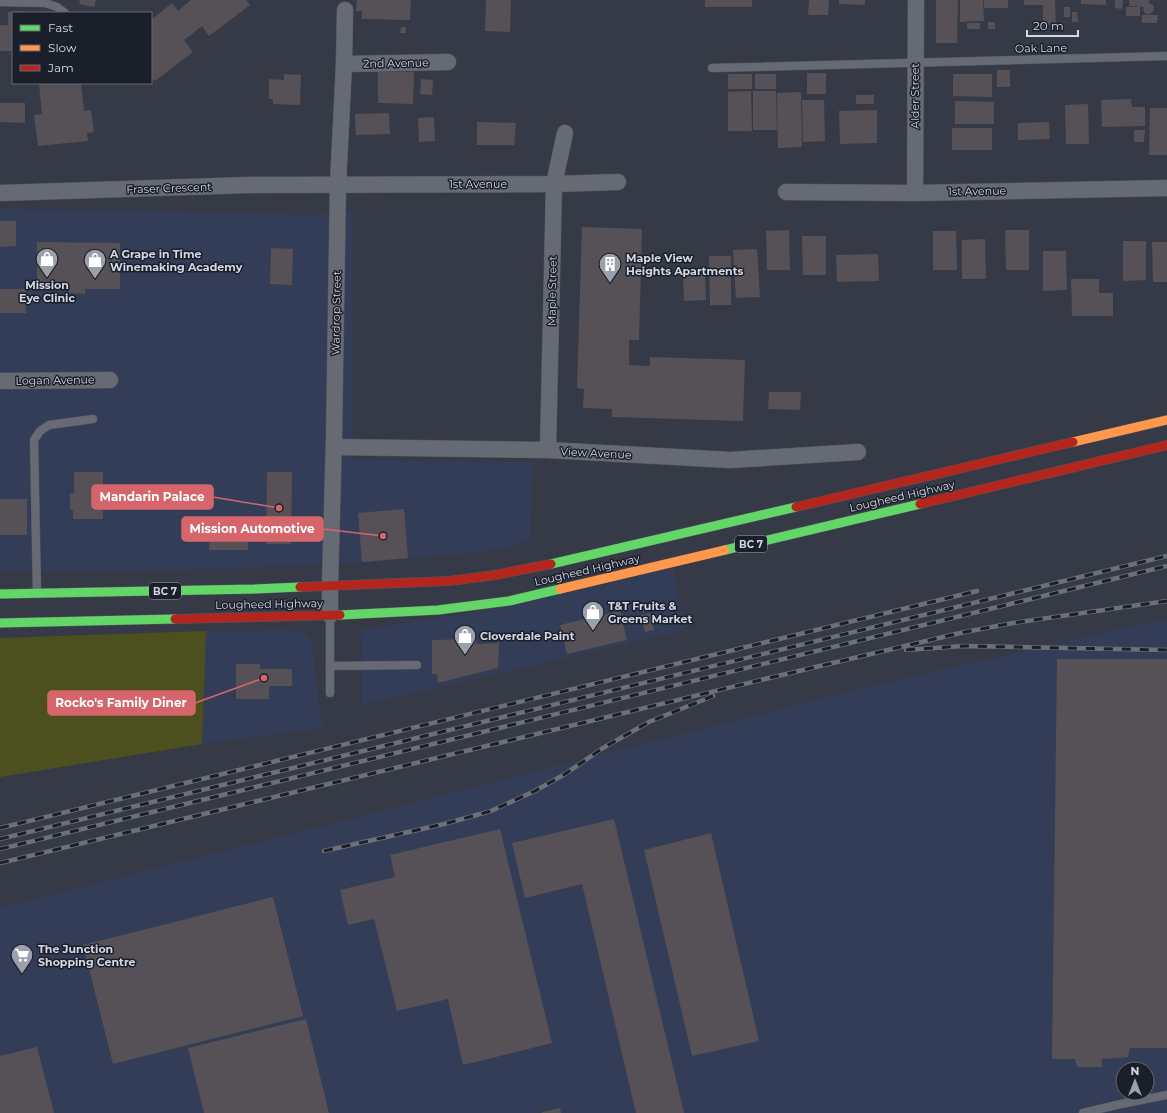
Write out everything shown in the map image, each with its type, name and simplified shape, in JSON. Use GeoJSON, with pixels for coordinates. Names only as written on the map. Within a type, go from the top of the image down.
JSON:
{"type":"FeatureCollection","features":[{"type":"Feature","properties":{"kind":"main road","name":"Lougheed Highway"},"geometry":{"type":"LineString","coordinates":[[0,594],[256,590],[330,585],[449,581],[503,574],[556,563],[1167,420]]}},
{"type":"Feature","properties":{"kind":"main road","name":"Lougheed Highway"},"geometry":{"type":"LineString","coordinates":[[0,623],[330,615],[438,610],[509,601],[1167,445]]}},
{"type":"Feature","properties":{"kind":"street","name":"Alder Street"},"geometry":{"type":"LineString","coordinates":[[915,193],[916,0]]}},
{"type":"Feature","properties":{"kind":"street","name":"Wardrop Street"},"geometry":{"type":"LineString","coordinates":[[330,615],[338,184],[345,10]]}},
{"type":"Feature","properties":{"kind":"street","name":"2nd Avenue"},"geometry":{"type":"LineString","coordinates":[[344,64],[448,62]]}},
{"type":"Feature","properties":{"kind":"street","name":"Maple Street"},"geometry":{"type":"LineString","coordinates":[[548,450],[554,184],[565,133]]}},
{"type":"Feature","properties":{"kind":"street","name":"1st Avenue"},"geometry":{"type":"LineString","coordinates":[[338,184],[554,184],[618,182]]}},
{"type":"Feature","properties":{"kind":"street","name":"Fraser Crescent"},"geometry":{"type":"LineString","coordinates":[[0,193],[249,185],[338,184]]}},
{"type":"Feature","properties":{"kind":"street","name":"1st Avenue"},"geometry":{"type":"LineString","coordinates":[[786,192],[915,193],[1167,188]]}},
{"type":"Feature","properties":{"kind":"street","name":"Logan Avenue"},"geometry":{"type":"LineString","coordinates":[[0,381],[110,380]]}},
{"type":"Feature","properties":{"kind":"street","name":"View Avenue"},"geometry":{"type":"LineString","coordinates":[[334,447],[548,450],[730,460],[858,452]]}},
{"type":"Feature","properties":{"kind":"lane"},"geometry":{"type":"LineString","coordinates":[[0,2],[45,3],[56,7],[64,12]]}},
{"type":"Feature","properties":{"kind":"lane","name":"Oak Lane"},"geometry":{"type":"LineString","coordinates":[[712,68],[1167,56]]}},
{"type":"Feature","properties":{"kind":"lane"},"geometry":{"type":"LineString","coordinates":[[37,594],[34,440],[40,431],[48,425],[93,419]]}},
{"type":"Feature","properties":{"kind":"lane"},"geometry":{"type":"LineString","coordinates":[[330,615],[330,693]]}},
{"type":"Feature","properties":{"kind":"lane"},"geometry":{"type":"LineString","coordinates":[[330,666],[417,665]]}},
{"type":"Feature","properties":{"kind":"lane"},"geometry":{"type":"LineString","coordinates":[[1083,1113],[1167,1095]]}},
{"type":"Feature","properties":{"kind":"shaded area"},"geometry":{"type":"Polygon","coordinates":[[[0,209],[121,210],[310,215],[352,212],[353,460],[533,462],[530,540],[498,550],[354,564],[176,570],[0,572],[0,209]]]}},
{"type":"Feature","properties":{"kind":"shaded area"},"geometry":{"type":"Polygon","coordinates":[[[673,568],[686,630],[362,705],[361,630],[506,607],[673,568]]]}},
{"type":"Feature","properties":{"kind":"shaded area"},"geometry":{"type":"Polygon","coordinates":[[[1167,621],[1167,1113],[0,1113],[0,908],[867,687],[1146,623],[1167,621]]]}},
{"type":"Feature","properties":{"kind":"shaded area"},"geometry":{"type":"Polygon","coordinates":[[[290,630],[303,633],[309,638],[312,645],[322,728],[202,744],[206,631],[290,630]]]}},
{"type":"Feature","properties":{"kind":"green space"},"geometry":{"type":"Polygon","coordinates":[[[206,631],[202,744],[0,777],[0,638],[206,631]]]}},
{"type":"Feature","properties":{"kind":"building"},"geometry":{"type":"Polygon","coordinates":[[[80,0],[96,0],[94,7],[79,4],[80,0]]]}},
{"type":"Feature","properties":{"kind":"building"},"geometry":{"type":"Polygon","coordinates":[[[191,0],[246,0],[250,5],[209,36],[202,26],[184,40],[193,52],[155,81],[152,78],[152,19],[172,3],[178,11],[191,0]]]}},
{"type":"Feature","properties":{"kind":"building"},"geometry":{"type":"Polygon","coordinates":[[[357,0],[411,0],[410,20],[362,19],[362,11],[356,11],[357,0]]]}},
{"type":"Feature","properties":{"kind":"building"},"geometry":{"type":"Polygon","coordinates":[[[486,0],[511,0],[510,32],[485,31],[486,0]]]}},
{"type":"Feature","properties":{"kind":"building"},"geometry":{"type":"Polygon","coordinates":[[[705,0],[752,0],[752,7],[705,7],[705,0]]]}},
{"type":"Feature","properties":{"kind":"building"},"geometry":{"type":"Polygon","coordinates":[[[809,0],[829,0],[828,15],[808,15],[809,0]]]}},
{"type":"Feature","properties":{"kind":"building"},"geometry":{"type":"Polygon","coordinates":[[[839,0],[865,0],[865,5],[839,4],[839,0]]]}},
{"type":"Feature","properties":{"kind":"building"},"geometry":{"type":"Polygon","coordinates":[[[936,0],[958,0],[957,43],[936,43],[936,0]]]}},
{"type":"Feature","properties":{"kind":"building"},"geometry":{"type":"Polygon","coordinates":[[[960,0],[983,0],[984,21],[960,22],[960,0]]]}},
{"type":"Feature","properties":{"kind":"building"},"geometry":{"type":"Polygon","coordinates":[[[984,0],[1008,0],[1008,8],[984,8],[984,0]]]}},
{"type":"Feature","properties":{"kind":"building"},"geometry":{"type":"Polygon","coordinates":[[[1024,0],[1055,0],[1056,25],[1043,25],[1043,5],[1024,5],[1024,0]]]}},
{"type":"Feature","properties":{"kind":"building"},"geometry":{"type":"Polygon","coordinates":[[[1081,0],[1106,0],[1106,5],[1081,4],[1081,0]]]}},
{"type":"Feature","properties":{"kind":"building"},"geometry":{"type":"Polygon","coordinates":[[[1115,0],[1123,0],[1122,9],[1115,8],[1115,0]]]}},
{"type":"Feature","properties":{"kind":"building"},"geometry":{"type":"Polygon","coordinates":[[[1129,0],[1149,0],[1149,3],[1153,5],[1154,8],[1153,12],[1146,14],[1143,7],[1129,6],[1129,0]]]}},
{"type":"Feature","properties":{"kind":"building"},"geometry":{"type":"Polygon","coordinates":[[[1064,7],[1070,7],[1070,17],[1064,17],[1064,7]]]}},
{"type":"Feature","properties":{"kind":"building"},"geometry":{"type":"Polygon","coordinates":[[[1126,7],[1140,7],[1140,16],[1126,16],[1126,7]]]}},
{"type":"Feature","properties":{"kind":"building"},"geometry":{"type":"Polygon","coordinates":[[[24,11],[12,12],[12,51],[0,51],[0,25],[8,25],[8,12],[24,11]]]}},
{"type":"Feature","properties":{"kind":"building"},"geometry":{"type":"Polygon","coordinates":[[[1072,12],[1077,12],[1078,22],[1072,22],[1072,12]]]}},
{"type":"Feature","properties":{"kind":"building"},"geometry":{"type":"Polygon","coordinates":[[[1142,15],[1158,15],[1157,23],[1142,23],[1142,15]]]}},
{"type":"Feature","properties":{"kind":"building"},"geometry":{"type":"Polygon","coordinates":[[[988,22],[995,22],[995,29],[988,29],[988,22]]]}},
{"type":"Feature","properties":{"kind":"building"},"geometry":{"type":"Polygon","coordinates":[[[967,23],[980,23],[980,29],[967,29],[967,23]]]}},
{"type":"Feature","properties":{"kind":"building"},"geometry":{"type":"Polygon","coordinates":[[[401,27],[406,27],[406,33],[400,33],[401,27]]]}},
{"type":"Feature","properties":{"kind":"building"},"geometry":{"type":"Polygon","coordinates":[[[997,70],[1010,70],[1010,87],[997,87],[997,70]]]}},
{"type":"Feature","properties":{"kind":"building"},"geometry":{"type":"Polygon","coordinates":[[[378,72],[414,72],[413,104],[378,103],[378,72]]]}},
{"type":"Feature","properties":{"kind":"building"},"geometry":{"type":"Polygon","coordinates":[[[807,73],[826,73],[826,94],[807,94],[807,73]]]}},
{"type":"Feature","properties":{"kind":"building"},"geometry":{"type":"Polygon","coordinates":[[[284,74],[301,75],[300,105],[273,104],[273,99],[269,99],[269,79],[284,80],[284,74]]]}},
{"type":"Feature","properties":{"kind":"building"},"geometry":{"type":"Polygon","coordinates":[[[728,74],[752,74],[752,89],[728,89],[728,74]]]}},
{"type":"Feature","properties":{"kind":"building"},"geometry":{"type":"Polygon","coordinates":[[[755,74],[776,74],[776,89],[755,89],[755,74]]]}},
{"type":"Feature","properties":{"kind":"building"},"geometry":{"type":"Polygon","coordinates":[[[953,74],[992,74],[992,97],[953,96],[953,74]]]}},
{"type":"Feature","properties":{"kind":"building"},"geometry":{"type":"Polygon","coordinates":[[[421,79],[433,80],[432,95],[420,94],[421,79]]]}},
{"type":"Feature","properties":{"kind":"building"},"geometry":{"type":"Polygon","coordinates":[[[39,84],[81,84],[84,111],[91,110],[94,132],[87,133],[88,141],[38,146],[34,115],[42,114],[39,84]]]}},
{"type":"Feature","properties":{"kind":"building"},"geometry":{"type":"Polygon","coordinates":[[[751,91],[752,131],[728,131],[728,92],[751,91]]]}},
{"type":"Feature","properties":{"kind":"building"},"geometry":{"type":"Polygon","coordinates":[[[753,91],[776,91],[777,130],[753,130],[753,91]]]}},
{"type":"Feature","properties":{"kind":"building"},"geometry":{"type":"Polygon","coordinates":[[[801,92],[802,147],[778,148],[777,93],[801,92]]]}},
{"type":"Feature","properties":{"kind":"building"},"geometry":{"type":"Polygon","coordinates":[[[856,95],[874,95],[874,104],[856,104],[856,95]]]}},
{"type":"Feature","properties":{"kind":"building"},"geometry":{"type":"Polygon","coordinates":[[[1131,99],[1132,107],[1145,107],[1145,126],[1102,127],[1101,100],[1131,99]]]}},
{"type":"Feature","properties":{"kind":"building"},"geometry":{"type":"Polygon","coordinates":[[[802,100],[824,100],[825,141],[803,142],[802,100]]]}},
{"type":"Feature","properties":{"kind":"building"},"geometry":{"type":"Polygon","coordinates":[[[955,101],[994,102],[994,124],[955,124],[955,101]]]}},
{"type":"Feature","properties":{"kind":"building"},"geometry":{"type":"Polygon","coordinates":[[[0,103],[25,103],[25,123],[0,122],[0,103]]]}},
{"type":"Feature","properties":{"kind":"building"},"geometry":{"type":"Polygon","coordinates":[[[1088,104],[1089,144],[1066,144],[1065,105],[1088,104]]]}},
{"type":"Feature","properties":{"kind":"building"},"geometry":{"type":"Polygon","coordinates":[[[1150,108],[1167,108],[1167,155],[1149,155],[1150,108]]]}},
{"type":"Feature","properties":{"kind":"building"},"geometry":{"type":"Polygon","coordinates":[[[877,110],[877,143],[840,144],[839,111],[877,110]]]}},
{"type":"Feature","properties":{"kind":"building"},"geometry":{"type":"Polygon","coordinates":[[[389,113],[390,134],[356,135],[355,114],[389,113]]]}},
{"type":"Feature","properties":{"kind":"building"},"geometry":{"type":"Polygon","coordinates":[[[434,117],[435,141],[419,142],[418,118],[434,117]]]}},
{"type":"Feature","properties":{"kind":"building"},"geometry":{"type":"Polygon","coordinates":[[[477,122],[516,123],[514,145],[477,145],[477,122]]]}},
{"type":"Feature","properties":{"kind":"building"},"geometry":{"type":"Polygon","coordinates":[[[1049,122],[1050,139],[1018,140],[1018,123],[1049,122]]]}},
{"type":"Feature","properties":{"kind":"building"},"geometry":{"type":"Polygon","coordinates":[[[952,128],[992,128],[992,150],[952,150],[952,128]]]}},
{"type":"Feature","properties":{"kind":"building"},"geometry":{"type":"Polygon","coordinates":[[[1134,130],[1145,130],[1144,142],[1134,142],[1134,130]]]}},
{"type":"Feature","properties":{"kind":"building"},"geometry":{"type":"Polygon","coordinates":[[[0,221],[16,221],[16,246],[0,247],[0,221]]]}},
{"type":"Feature","properties":{"kind":"building","name":"Maple View Heights Apartments"},"geometry":{"type":"Polygon","coordinates":[[[582,227],[642,229],[639,340],[629,340],[629,365],[650,366],[650,357],[745,360],[743,421],[612,417],[612,409],[583,408],[584,389],[577,388],[582,227]]]}},
{"type":"Feature","properties":{"kind":"building"},"geometry":{"type":"Polygon","coordinates":[[[789,230],[790,270],[767,270],[766,231],[789,230]]]}},
{"type":"Feature","properties":{"kind":"building"},"geometry":{"type":"Polygon","coordinates":[[[1005,230],[1029,230],[1029,270],[1006,270],[1005,230]]]}},
{"type":"Feature","properties":{"kind":"building"},"geometry":{"type":"Polygon","coordinates":[[[933,231],[956,231],[957,270],[933,270],[933,231]]]}},
{"type":"Feature","properties":{"kind":"building"},"geometry":{"type":"Polygon","coordinates":[[[802,236],[826,236],[826,275],[803,275],[802,236]]]}},
{"type":"Feature","properties":{"kind":"building"},"geometry":{"type":"Polygon","coordinates":[[[985,239],[986,279],[962,279],[962,240],[985,239]]]}},
{"type":"Feature","properties":{"kind":"building"},"geometry":{"type":"Polygon","coordinates":[[[1123,241],[1146,241],[1146,280],[1123,281],[1123,241]]]}},
{"type":"Feature","properties":{"kind":"building"},"geometry":{"type":"Polygon","coordinates":[[[37,242],[120,243],[120,289],[85,289],[85,294],[69,293],[69,287],[37,287],[37,242]]]}},
{"type":"Feature","properties":{"kind":"building"},"geometry":{"type":"Polygon","coordinates":[[[1152,242],[1167,242],[1167,282],[1153,282],[1152,242]]]}},
{"type":"Feature","properties":{"kind":"building"},"geometry":{"type":"Polygon","coordinates":[[[271,248],[293,249],[292,285],[270,284],[271,248]]]}},
{"type":"Feature","properties":{"kind":"building"},"geometry":{"type":"Polygon","coordinates":[[[757,249],[760,297],[736,298],[733,250],[757,249]]]}},
{"type":"Feature","properties":{"kind":"building"},"geometry":{"type":"Polygon","coordinates":[[[1043,251],[1066,251],[1067,290],[1043,291],[1043,251]]]}},
{"type":"Feature","properties":{"kind":"building"},"geometry":{"type":"Polygon","coordinates":[[[878,254],[879,281],[837,282],[836,255],[878,254]]]}},
{"type":"Feature","properties":{"kind":"building"},"geometry":{"type":"Polygon","coordinates":[[[709,256],[731,256],[731,305],[710,305],[709,256]]]}},
{"type":"Feature","properties":{"kind":"building"},"geometry":{"type":"Polygon","coordinates":[[[705,273],[706,300],[684,301],[683,274],[705,273]]]}},
{"type":"Feature","properties":{"kind":"building"},"geometry":{"type":"Polygon","coordinates":[[[1071,279],[1099,279],[1099,293],[1113,293],[1113,316],[1072,316],[1071,279]]]}},
{"type":"Feature","properties":{"kind":"building"},"geometry":{"type":"Polygon","coordinates":[[[0,289],[26,289],[26,313],[0,313],[0,289]]]}},
{"type":"Feature","properties":{"kind":"building"},"geometry":{"type":"Polygon","coordinates":[[[769,392],[801,392],[800,410],[768,409],[769,392]]]}},
{"type":"Feature","properties":{"kind":"building"},"geometry":{"type":"Polygon","coordinates":[[[74,472],[103,472],[103,497],[109,497],[109,510],[103,510],[103,519],[73,519],[73,510],[70,510],[70,493],[74,493],[74,472]]]}},
{"type":"Feature","properties":{"kind":"building"},"geometry":{"type":"Polygon","coordinates":[[[267,472],[292,472],[291,544],[266,544],[267,472]]]}},
{"type":"Feature","properties":{"kind":"building"},"geometry":{"type":"Polygon","coordinates":[[[0,499],[27,499],[27,535],[0,535],[0,499]]]}},
{"type":"Feature","properties":{"kind":"building"},"geometry":{"type":"Polygon","coordinates":[[[404,509],[408,558],[362,562],[358,513],[404,509]]]}},
{"type":"Feature","properties":{"kind":"building"},"geometry":{"type":"Polygon","coordinates":[[[210,523],[248,523],[248,550],[209,550],[210,523]]]}},
{"type":"Feature","properties":{"kind":"building"},"geometry":{"type":"Polygon","coordinates":[[[645,604],[647,611],[641,612],[639,606],[645,604]]]}},
{"type":"Feature","properties":{"kind":"building","name":"T&T Fruits & Greens Market"},"geometry":{"type":"Polygon","coordinates":[[[620,611],[627,640],[567,654],[560,625],[620,611]]]}},
{"type":"Feature","properties":{"kind":"building"},"geometry":{"type":"Polygon","coordinates":[[[650,613],[654,630],[645,632],[641,615],[650,613]]]}},
{"type":"Feature","properties":{"kind":"building","name":"Cloverdale Paint"},"geometry":{"type":"Polygon","coordinates":[[[476,639],[476,644],[499,643],[498,668],[438,683],[437,674],[432,674],[432,640],[476,639]]]}},
{"type":"Feature","properties":{"kind":"building"},"geometry":{"type":"Polygon","coordinates":[[[1057,659],[1167,659],[1167,1048],[1130,1048],[1128,1057],[1102,1059],[1102,1067],[1077,1067],[1075,1059],[1052,1059],[1057,659]]]}},
{"type":"Feature","properties":{"kind":"building"},"geometry":{"type":"Polygon","coordinates":[[[236,664],[260,664],[260,669],[292,669],[292,686],[269,686],[269,699],[236,699],[236,664]]]}},
{"type":"Feature","properties":{"kind":"building"},"geometry":{"type":"Polygon","coordinates":[[[614,819],[684,1113],[636,1113],[582,884],[525,898],[512,843],[614,819]]]}},
{"type":"Feature","properties":{"kind":"building"},"geometry":{"type":"Polygon","coordinates":[[[500,829],[552,1043],[463,1065],[448,999],[397,1011],[374,919],[348,925],[340,890],[395,877],[390,855],[500,829]]]}},
{"type":"Feature","properties":{"kind":"building"},"geometry":{"type":"Polygon","coordinates":[[[711,833],[759,1041],[692,1056],[644,850],[711,833]]]}},
{"type":"Feature","properties":{"kind":"building"},"geometry":{"type":"Polygon","coordinates":[[[273,897],[303,1016],[113,1064],[83,945],[273,897]]]}},
{"type":"Feature","properties":{"kind":"building"},"geometry":{"type":"Polygon","coordinates":[[[306,1019],[329,1113],[204,1113],[188,1048],[306,1019]]]}},
{"type":"Feature","properties":{"kind":"building"},"geometry":{"type":"Polygon","coordinates":[[[37,1047],[54,1113],[0,1113],[0,1056],[37,1047]]]}},
{"type":"Feature","properties":{"kind":"building"},"geometry":{"type":"Polygon","coordinates":[[[560,1108],[561,1113],[542,1113],[542,1112],[560,1108]]]}},
{"type":"Feature","properties":{"kind":"railway"},"geometry":{"type":"LineString","coordinates":[[0,839],[1167,556]]}},
{"type":"Feature","properties":{"kind":"railway"},"geometry":{"type":"LineString","coordinates":[[0,849],[1167,566]]}},
{"type":"Feature","properties":{"kind":"railway"},"geometry":{"type":"LineString","coordinates":[[0,828],[977,591]]}},
{"type":"Feature","properties":{"kind":"railway"},"geometry":{"type":"LineString","coordinates":[[0,863],[960,633],[1013,623],[1167,601]]}},
{"type":"Feature","properties":{"kind":"railway"},"geometry":{"type":"LineString","coordinates":[[906,650],[963,646],[1167,650]]}},
{"type":"Feature","properties":{"kind":"railway"},"geometry":{"type":"LineString","coordinates":[[324,851],[444,824],[491,811],[535,791],[565,774],[603,748],[649,722],[713,696]]}},
{"type":"Feature","properties":{"kind":"traffic: fast"},"geometry":{"type":"LineString","coordinates":[[725,550],[920,504]]}},
{"type":"Feature","properties":{"kind":"traffic: fast"},"geometry":{"type":"LineString","coordinates":[[551,564],[796,507]]}},
{"type":"Feature","properties":{"kind":"traffic: fast"},"geometry":{"type":"LineString","coordinates":[[0,594],[300,587]]}},
{"type":"Feature","properties":{"kind":"traffic: fast"},"geometry":{"type":"LineString","coordinates":[[340,615],[438,610],[509,601],[560,589]]}},
{"type":"Feature","properties":{"kind":"traffic: fast"},"geometry":{"type":"LineString","coordinates":[[0,623],[175,619]]}},
{"type":"Feature","properties":{"kind":"traffic: slow"},"geometry":{"type":"LineString","coordinates":[[1073,442],[1167,420]]}},
{"type":"Feature","properties":{"kind":"traffic: slow"},"geometry":{"type":"LineString","coordinates":[[560,589],[725,550]]}},
{"type":"Feature","properties":{"kind":"traffic: jam"},"geometry":{"type":"LineString","coordinates":[[796,507],[1073,442]]}},
{"type":"Feature","properties":{"kind":"traffic: jam"},"geometry":{"type":"LineString","coordinates":[[920,504],[1167,445]]}},
{"type":"Feature","properties":{"kind":"traffic: jam"},"geometry":{"type":"LineString","coordinates":[[300,587],[449,581],[495,575],[551,564]]}},
{"type":"Feature","properties":{"kind":"traffic: jam"},"geometry":{"type":"LineString","coordinates":[[175,619],[340,615]]}},
{"type":"Feature","properties":{"kind":"place","name":"Mission Eye Clinic"},"geometry":{"type":"Point","coordinates":[47,278]}},
{"type":"Feature","properties":{"kind":"place","name":"A Grape in Time Winemaking Academy"},"geometry":{"type":"Point","coordinates":[95,280]}},
{"type":"Feature","properties":{"kind":"place","name":"Maple View Heights Apartments"},"geometry":{"type":"Point","coordinates":[610,284]}},
{"type":"Feature","properties":{"kind":"place","name":"Mandarin Palace"},"geometry":{"type":"Point","coordinates":[279,508]}},
{"type":"Feature","properties":{"kind":"place","name":"Mission Automotive"},"geometry":{"type":"Point","coordinates":[383,536]}},
{"type":"Feature","properties":{"kind":"place","name":"T&T Fruits & Greens Market"},"geometry":{"type":"Point","coordinates":[593,632]}},
{"type":"Feature","properties":{"kind":"place","name":"Cloverdale Paint"},"geometry":{"type":"Point","coordinates":[465,656]}},
{"type":"Feature","properties":{"kind":"place","name":"Rocko's Family Diner"},"geometry":{"type":"Point","coordinates":[264,678]}},
{"type":"Feature","properties":{"kind":"place","name":"The Junction Shopping Centre"},"geometry":{"type":"Point","coordinates":[22,974]}}]}
